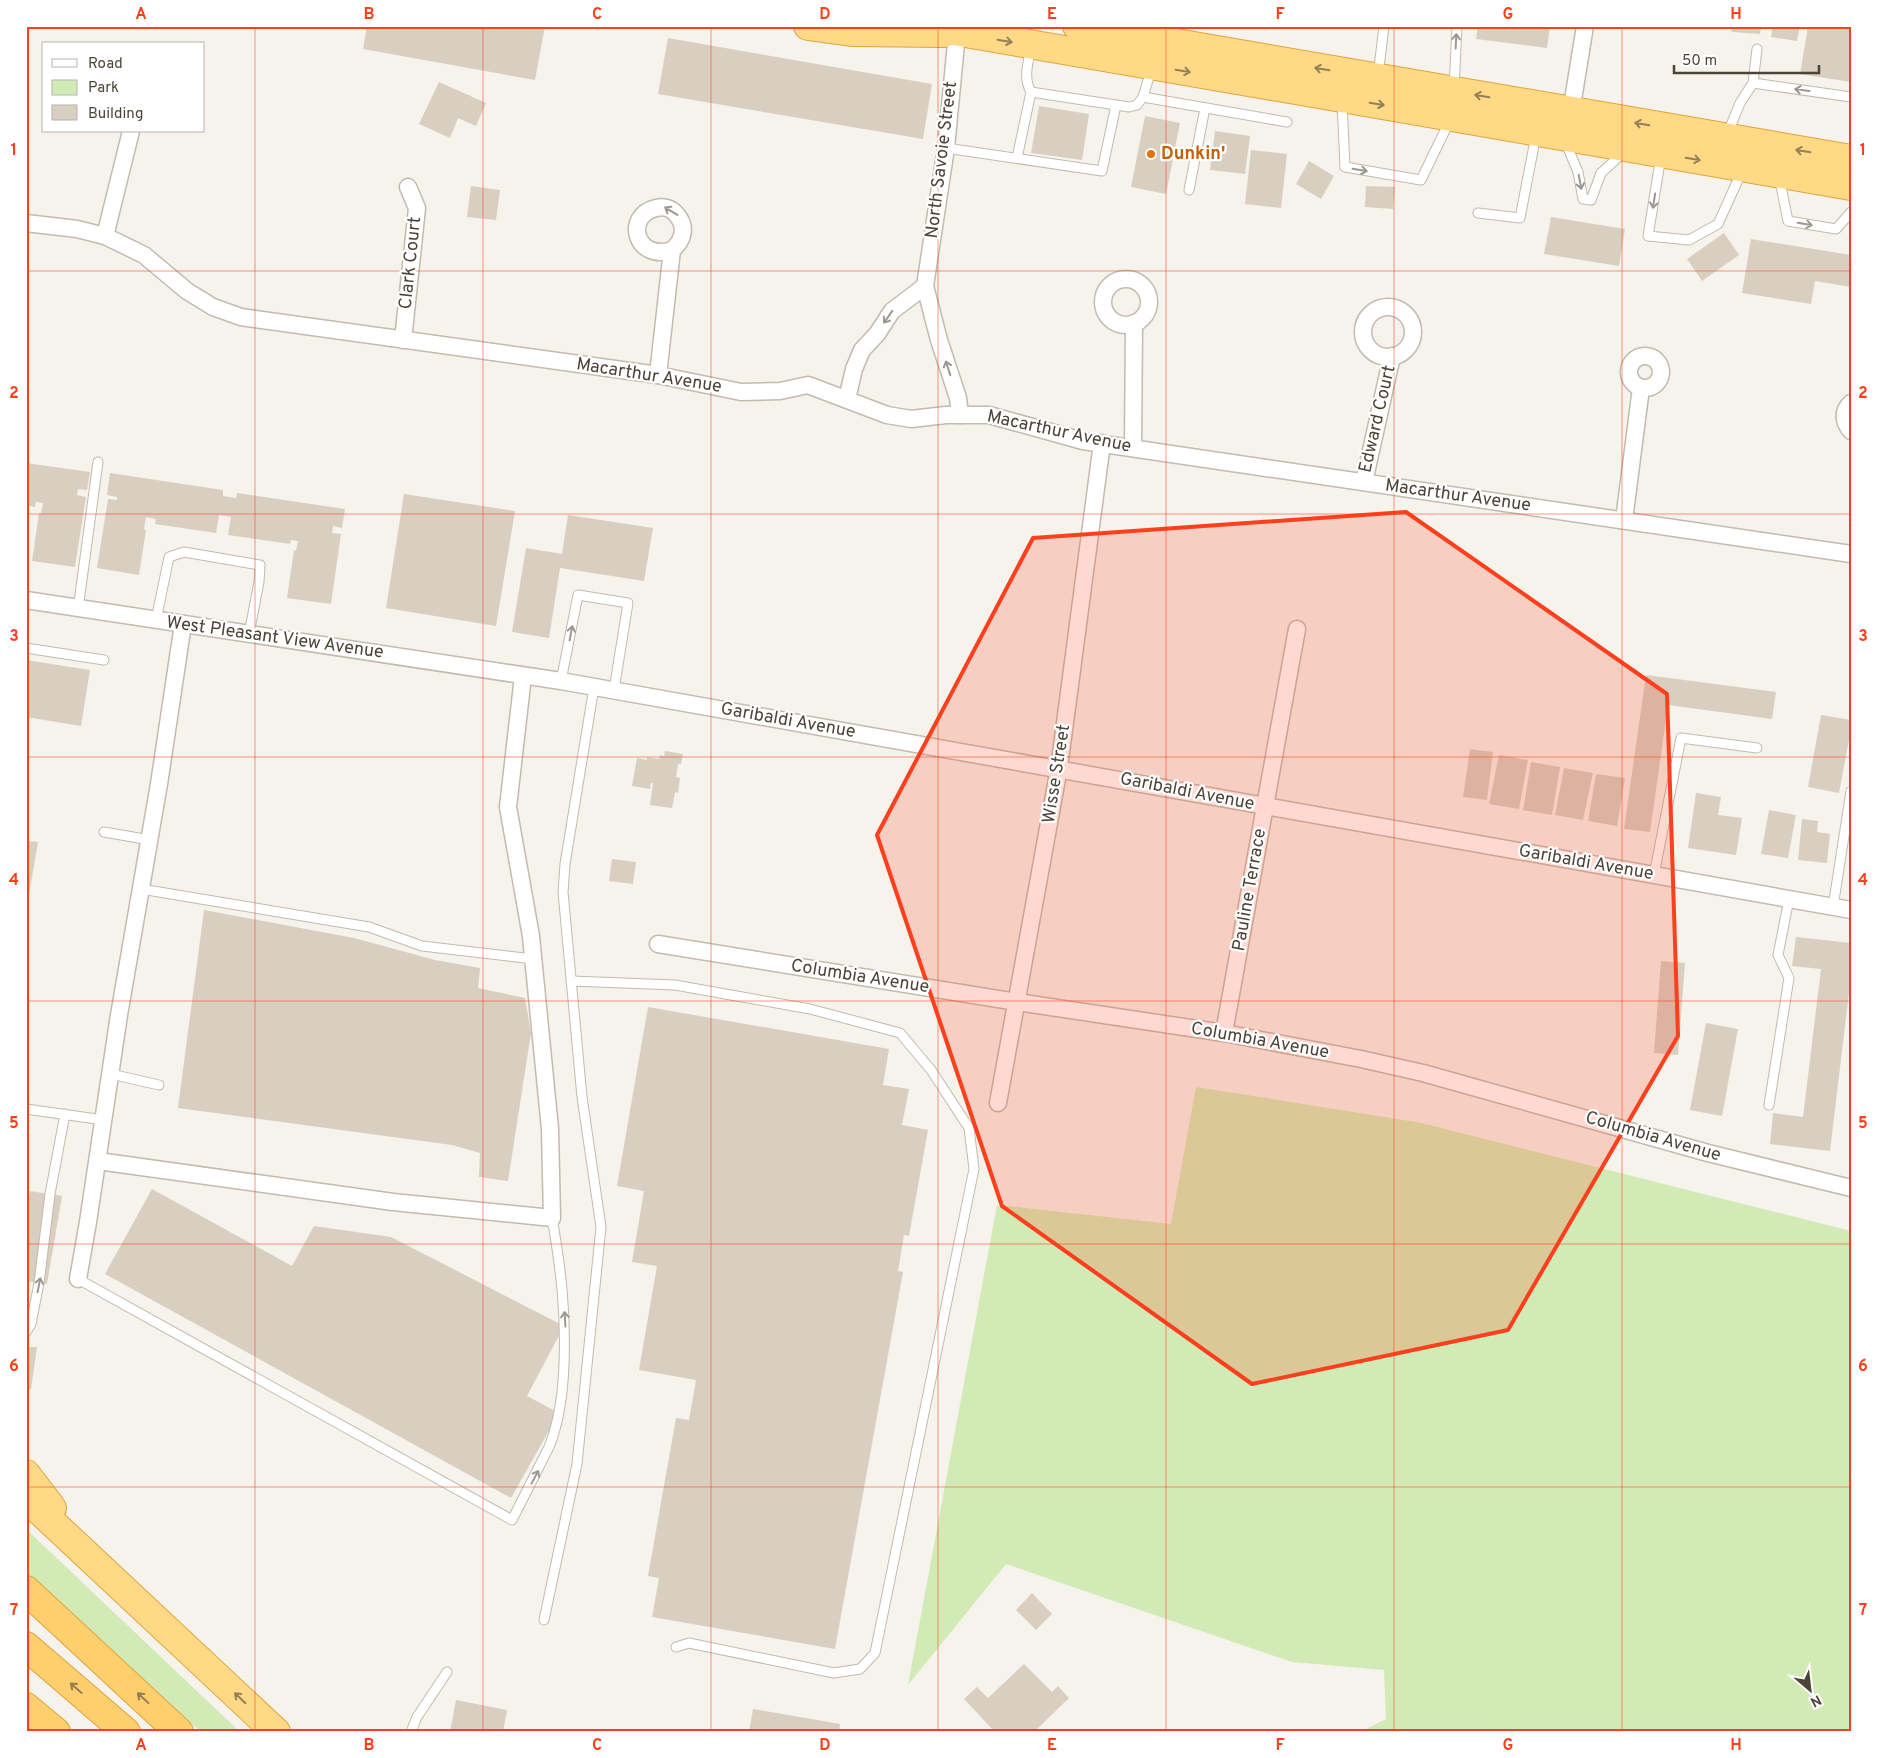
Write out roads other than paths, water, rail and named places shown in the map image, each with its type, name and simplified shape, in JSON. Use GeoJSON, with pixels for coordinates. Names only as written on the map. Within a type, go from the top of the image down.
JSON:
{"type":"FeatureCollection","features":[{"type":"Feature","properties":{"kind":"highway"},"geometry":{"type":"LineString","coordinates":[[808,26],[852,32],[957,33]]}},
{"type":"Feature","properties":{"kind":"highway"},"geometry":{"type":"LineString","coordinates":[[925,26],[1342,99],[1453,104],[1557,127],[1726,138],[1851,159]]}},
{"type":"Feature","properties":{"kind":"highway"},"geometry":{"type":"LineString","coordinates":[[1077,26],[1378,78],[1453,104],[1557,127],[1629,148],[1851,186]]}},
{"type":"Feature","properties":{"kind":"highway"},"geometry":{"type":"LineString","coordinates":[[26,1474],[51,1506],[182,1642]]}},
{"type":"Feature","properties":{"kind":"highway"},"geometry":{"type":"LineString","coordinates":[[26,1498],[276,1732]]}},
{"type":"Feature","properties":{"kind":"highway"},"geometry":{"type":"LineString","coordinates":[[26,1590],[178,1732]]}},
{"type":"Feature","properties":{"kind":"highway"},"geometry":{"type":"LineString","coordinates":[[26,1646],[126,1732]]}},
{"type":"Feature","properties":{"kind":"highway"},"geometry":{"type":"LineString","coordinates":[[26,1707],[56,1732]]}},
{"type":"Feature","properties":{"kind":"street"},"geometry":{"type":"LineString","coordinates":[[1557,127],[1586,26]]}},
{"type":"Feature","properties":{"kind":"street","name":"North Savoie Street"},"geometry":{"type":"LineString","coordinates":[[957,33],[946,148],[925,286],[939,340],[958,398],[960,415]]}},
{"type":"Feature","properties":{"kind":"street"},"geometry":{"type":"LineString","coordinates":[[105,236],[131,132]]}},
{"type":"Feature","properties":{"kind":"street","name":"Clark Court"},"geometry":{"type":"LineString","coordinates":[[403,340],[417,208],[408,187]]}},
{"type":"Feature","properties":{"kind":"street","name":"Macarthur Avenue"},"geometry":{"type":"LineString","coordinates":[[26,223],[77,229],[105,236],[144,255],[194,295],[213,307],[242,317],[658,376],[741,392],[780,391],[808,385],[887,415],[903,418],[990,415],[1083,441],[1851,554]]}},
{"type":"Feature","properties":{"kind":"street"},"geometry":{"type":"LineString","coordinates":[[658,376],[672,250]]}},
{"type":"Feature","properties":{"kind":"street"},"geometry":{"type":"LineString","coordinates":[[847,399],[854,369],[862,350],[877,334],[892,311],[925,286]]}},
{"type":"Feature","properties":{"kind":"street"},"geometry":{"type":"LineString","coordinates":[[1133,448],[1134,323]]}},
{"type":"Feature","properties":{"kind":"street","name":"Edward Court"},"geometry":{"type":"LineString","coordinates":[[1364,482],[1392,356]]}},
{"type":"Feature","properties":{"kind":"street"},"geometry":{"type":"LineString","coordinates":[[1624,520],[1641,388]]}},
{"type":"Feature","properties":{"kind":"street"},"geometry":{"type":"LineString","coordinates":[[1851,403],[1845,412],[1844,420],[1851,431]]}},
{"type":"Feature","properties":{"kind":"street","name":"Wisse Street"},"geometry":{"type":"LineString","coordinates":[[998,1103],[1060,768],[1102,443]]}},
{"type":"Feature","properties":{"kind":"street","name":"West Pleasant View Avenue"},"geometry":{"type":"LineString","coordinates":[[26,600],[523,676]]}},
{"type":"Feature","properties":{"kind":"street"},"geometry":{"type":"LineString","coordinates":[[78,1279],[150,840],[183,624]]}},
{"type":"Feature","properties":{"kind":"street","name":"Pauline Terrace"},"geometry":{"type":"LineString","coordinates":[[1224,1033],[1296,629]]}},
{"type":"Feature","properties":{"kind":"street"},"geometry":{"type":"LineString","coordinates":[[98,1160],[393,1202],[552,1218],[550,1129],[531,936],[508,807],[523,676]]}},
{"type":"Feature","properties":{"kind":"street","name":"Garibaldi Avenue"},"geometry":{"type":"LineString","coordinates":[[523,676],[562,681],[1060,768],[1851,910]]}},
{"type":"Feature","properties":{"kind":"street","name":"Columbia Avenue"},"geometry":{"type":"LineString","coordinates":[[658,944],[1017,1002],[1224,1033],[1423,1073],[1708,1153],[1851,1188]]}},
{"type":"Feature","properties":{"kind":"lane"},"geometry":{"type":"LineString","coordinates":[[1378,78],[1384,26]]}},
{"type":"Feature","properties":{"kind":"lane"},"geometry":{"type":"LineString","coordinates":[[1342,99],[1345,167],[1422,180],[1453,104],[1457,26]]}},
{"type":"Feature","properties":{"kind":"lane"},"geometry":{"type":"LineString","coordinates":[[1017,158],[1031,92],[1026,83],[1026,76],[1032,45]]}},
{"type":"Feature","properties":{"kind":"lane"},"geometry":{"type":"LineString","coordinates":[[1726,138],[1740,103],[1753,83],[1757,49]]}},
{"type":"Feature","properties":{"kind":"lane"},"geometry":{"type":"LineString","coordinates":[[1031,92],[1129,107],[1137,105],[1143,97],[1152,66]]}},
{"type":"Feature","properties":{"kind":"lane"},"geometry":{"type":"LineString","coordinates":[[1753,83],[1851,97]]}},
{"type":"Feature","properties":{"kind":"lane"},"geometry":{"type":"LineString","coordinates":[[1143,97],[1287,122]]}},
{"type":"Feature","properties":{"kind":"lane"},"geometry":{"type":"LineString","coordinates":[[946,148],[1102,171],[1116,105]]}},
{"type":"Feature","properties":{"kind":"lane"},"geometry":{"type":"LineString","coordinates":[[1189,190],[1206,108]]}},
{"type":"Feature","properties":{"kind":"lane"},"geometry":{"type":"LineString","coordinates":[[1557,127],[1578,172],[1583,199],[1591,200],[1602,173],[1629,148]]}},
{"type":"Feature","properties":{"kind":"lane"},"geometry":{"type":"LineString","coordinates":[[1478,213],[1520,218],[1557,127]]}},
{"type":"Feature","properties":{"kind":"lane"},"geometry":{"type":"LineString","coordinates":[[1662,153],[1648,236],[1689,240],[1718,224],[1744,167]]}},
{"type":"Feature","properties":{"kind":"lane"},"geometry":{"type":"LineString","coordinates":[[1778,173],[1788,221],[1836,229],[1851,212]]}},
{"type":"Feature","properties":{"kind":"lane"},"geometry":{"type":"LineString","coordinates":[[78,609],[98,462]]}},
{"type":"Feature","properties":{"kind":"lane"},"geometry":{"type":"LineString","coordinates":[[156,620],[169,557],[184,552],[260,566],[259,582],[249,634]]}},
{"type":"Feature","properties":{"kind":"lane"},"geometry":{"type":"LineString","coordinates":[[562,681],[578,595],[628,603],[614,690]]}},
{"type":"Feature","properties":{"kind":"lane"},"geometry":{"type":"LineString","coordinates":[[26,648],[104,660]]}},
{"type":"Feature","properties":{"kind":"lane"},"geometry":{"type":"LineString","coordinates":[[544,1620],[578,1464],[601,1227],[582,1097],[563,910],[565,864],[594,687]]}},
{"type":"Feature","properties":{"kind":"lane"},"geometry":{"type":"LineString","coordinates":[[1654,875],[1681,738],[1757,748]]}},
{"type":"Feature","properties":{"kind":"lane"},"geometry":{"type":"LineString","coordinates":[[1833,907],[1851,790]]}},
{"type":"Feature","properties":{"kind":"lane"},"geometry":{"type":"LineString","coordinates":[[104,832],[150,840]]}},
{"type":"Feature","properties":{"kind":"lane"},"geometry":{"type":"LineString","coordinates":[[141,889],[369,927],[422,946],[533,959]]}},
{"type":"Feature","properties":{"kind":"lane"},"geometry":{"type":"LineString","coordinates":[[1769,1105],[1789,978],[1778,955],[1789,899]]}},
{"type":"Feature","properties":{"kind":"lane"},"geometry":{"type":"LineString","coordinates":[[571,981],[675,985],[810,1009],[900,1033],[931,1070],[969,1128],[974,1169],[875,1653],[860,1669],[834,1673],[689,1643],[676,1647]]}},
{"type":"Feature","properties":{"kind":"lane"},"geometry":{"type":"LineString","coordinates":[[111,1074],[159,1085]]}},
{"type":"Feature","properties":{"kind":"lane"},"geometry":{"type":"LineString","coordinates":[[26,1109],[104,1120]]}},
{"type":"Feature","properties":{"kind":"lane"},"geometry":{"type":"LineString","coordinates":[[26,1332],[31,1324],[40,1283],[50,1194],[65,1114]]}},
{"type":"Feature","properties":{"kind":"lane"},"geometry":{"type":"LineString","coordinates":[[78,1279],[512,1520],[554,1436],[560,1411],[565,1323],[562,1274],[552,1218]]}},
{"type":"Feature","properties":{"kind":"lane"},"geometry":{"type":"LineString","coordinates":[[411,1732],[417,1717],[447,1672]]}},
{"type":"Feature","properties":{"kind":"place","name":"Dunkin'"},"geometry":{"type":"Point","coordinates":[1151,154]}}]}
